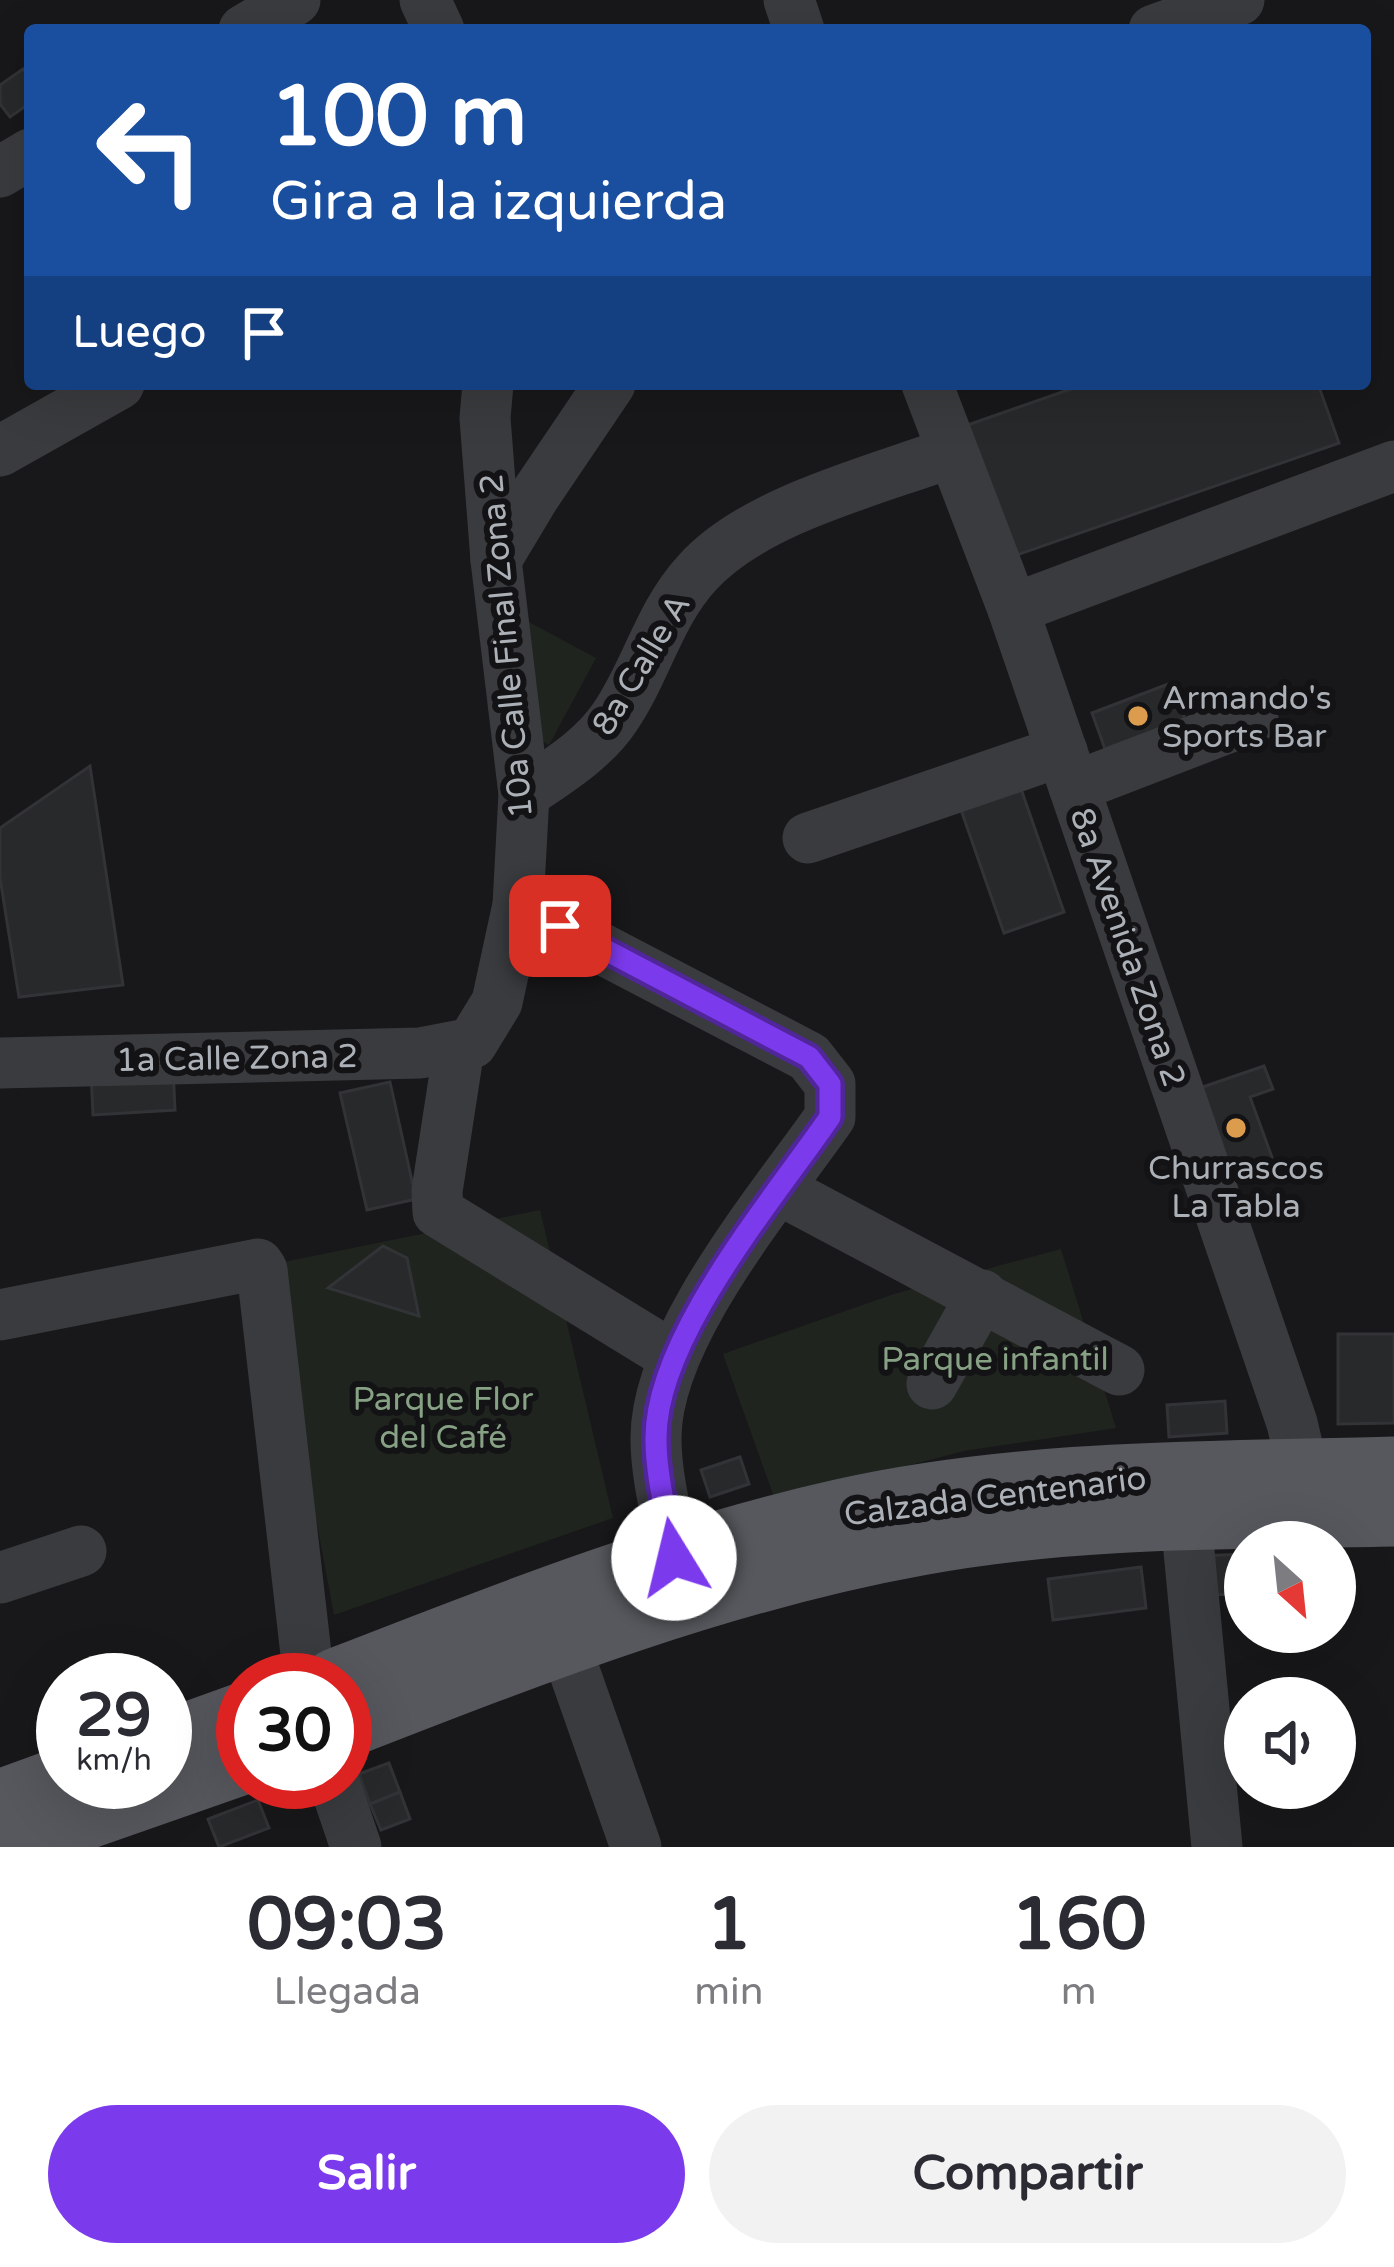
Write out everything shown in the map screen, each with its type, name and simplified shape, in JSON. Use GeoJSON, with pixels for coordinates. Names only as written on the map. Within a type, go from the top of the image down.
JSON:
{"type":"FeatureCollection","features":[{"type":"Feature","properties":{"kind":"main road","name":"Calzada Centenario"},"geometry":{"type":"LineString","coordinates":[[372,1717],[564,1642],[762,1581],[920,1544],[1003,1531],[1186,1519],[1394,1468]]}},
{"type":"Feature","properties":{"kind":"main road","name":"Calzada Centenario"},"geometry":{"type":"LineString","coordinates":[[372,1666],[547,1598],[674,1558],[845,1510],[914,1498],[1083,1478],[1303,1493],[1394,1515]]}},
{"type":"Feature","properties":{"kind":"main road"},"geometry":{"type":"LineString","coordinates":[[3,1847],[216,1772]]}},
{"type":"Feature","properties":{"kind":"main road"},"geometry":{"type":"LineString","coordinates":[[0,1801],[36,1788]]}},
{"type":"Feature","properties":{"kind":"street"},"geometry":{"type":"LineString","coordinates":[[254,24],[296,0]]}},
{"type":"Feature","properties":{"kind":"street"},"geometry":{"type":"LineString","coordinates":[[1171,24],[1238,0]]}},
{"type":"Feature","properties":{"kind":"street"},"geometry":{"type":"LineString","coordinates":[[0,451],[108,390]]}},
{"type":"Feature","properties":{"kind":"street","name":"10a Calle Final Zona 2"},"geometry":{"type":"LineString","coordinates":[[487,390],[485,418],[496,560],[524,794],[518,904],[497,1002],[465,1045],[437,1191],[438,1212],[674,1357]]}},
{"type":"Feature","properties":{"kind":"street"},"geometry":{"type":"LineString","coordinates":[[496,560],[606,390]]}},
{"type":"Feature","properties":{"kind":"street","name":"8a Avenida Zona 2"},"geometry":{"type":"LineString","coordinates":[[929,390],[1013,610],[1292,1423],[1303,1493]]}},
{"type":"Feature","properties":{"kind":"street","name":"8a Calle A"},"geometry":{"type":"LineString","coordinates":[[524,794],[592,745],[615,718],[670,612],[695,574],[724,548],[763,523],[952,452]]}},
{"type":"Feature","properties":{"kind":"street"},"geometry":{"type":"LineString","coordinates":[[1013,610],[1394,466]]}},
{"type":"Feature","properties":{"kind":"street"},"geometry":{"type":"LineString","coordinates":[[808,838],[1253,718]]}},
{"type":"Feature","properties":{"kind":"street"},"geometry":{"type":"LineString","coordinates":[[518,904],[809,1057],[830,1084],[830,1117],[694,1314],[666,1374],[656,1438],[674,1558]]}},
{"type":"Feature","properties":{"kind":"street","name":"1a Calle Zona 2"},"geometry":{"type":"LineString","coordinates":[[0,1064],[420,1053],[465,1045]]}},
{"type":"Feature","properties":{"kind":"street"},"geometry":{"type":"LineString","coordinates":[[780,1190],[1119,1370]]}},
{"type":"Feature","properties":{"kind":"street"},"geometry":{"type":"LineString","coordinates":[[0,1315],[258,1264],[306,1653]]}},
{"type":"Feature","properties":{"kind":"street"},"geometry":{"type":"LineString","coordinates":[[932,1384],[982,1295]]}},
{"type":"Feature","properties":{"kind":"street"},"geometry":{"type":"LineString","coordinates":[[1186,1519],[1217,1847]]}},
{"type":"Feature","properties":{"kind":"street"},"geometry":{"type":"LineString","coordinates":[[0,1578],[81,1551]]}},
{"type":"Feature","properties":{"kind":"street"},"geometry":{"type":"LineString","coordinates":[[564,1642],[636,1847]]}},
{"type":"Feature","properties":{"kind":"street"},"geometry":{"type":"LineString","coordinates":[[343,1809],[356,1847]]}},
{"type":"Feature","properties":{"kind":"green space"},"geometry":{"type":"Polygon","coordinates":[[[527,621],[596,658],[549,745],[527,733],[527,621]]]}},
{"type":"Feature","properties":{"kind":"green space","name":"Parque Flor del Café"},"geometry":{"type":"Polygon","coordinates":[[[540,1210],[613,1518],[334,1615],[269,1265],[540,1210]]]}},
{"type":"Feature","properties":{"kind":"green space","name":"Parque infantil"},"geometry":{"type":"Polygon","coordinates":[[[1061,1249],[1116,1428],[964,1451],[775,1500],[723,1354],[894,1294],[1061,1249]]]}},
{"type":"Feature","properties":{"kind":"building"},"geometry":{"type":"Polygon","coordinates":[[[24,70],[24,107],[10,117],[0,104],[0,85],[24,70]]]}},
{"type":"Feature","properties":{"kind":"building"},"geometry":{"type":"Polygon","coordinates":[[[1068,390],[1320,390],[1339,443],[1008,558],[962,427],[1068,390]]]}},
{"type":"Feature","properties":{"kind":"building","name":"Armando's Sports Bar"},"geometry":{"type":"Polygon","coordinates":[[[1171,683],[1185,719],[1105,749],[1092,713],[1171,683]]]}},
{"type":"Feature","properties":{"kind":"building"},"geometry":{"type":"Polygon","coordinates":[[[90,766],[123,985],[19,997],[0,878],[0,828],[90,766]]]}},
{"type":"Feature","properties":{"kind":"building"},"geometry":{"type":"Polygon","coordinates":[[[1020,786],[1064,912],[1004,933],[960,807],[1020,786]]]}},
{"type":"Feature","properties":{"kind":"building","name":"Churrascos La Tabla"},"geometry":{"type":"Polygon","coordinates":[[[1264,1066],[1273,1089],[1250,1097],[1273,1160],[1228,1176],[1197,1089],[1264,1066]]]}},
{"type":"Feature","properties":{"kind":"building"},"geometry":{"type":"Polygon","coordinates":[[[173,1067],[175,1110],[93,1115],[91,1071],[173,1067]]]}},
{"type":"Feature","properties":{"kind":"building"},"geometry":{"type":"Polygon","coordinates":[[[390,1082],[416,1199],[367,1210],[340,1093],[390,1082]]]}},
{"type":"Feature","properties":{"kind":"building"},"geometry":{"type":"Polygon","coordinates":[[[383,1246],[407,1258],[419,1316],[328,1288],[383,1246]]]}},
{"type":"Feature","properties":{"kind":"building"},"geometry":{"type":"Polygon","coordinates":[[[1338,1334],[1394,1334],[1394,1423],[1338,1424],[1338,1334]]]}},
{"type":"Feature","properties":{"kind":"building"},"geometry":{"type":"Polygon","coordinates":[[[1225,1401],[1227,1433],[1169,1437],[1167,1405],[1225,1401]]]}},
{"type":"Feature","properties":{"kind":"building"},"geometry":{"type":"Polygon","coordinates":[[[740,1457],[749,1484],[710,1497],[701,1470],[740,1457]]]}},
{"type":"Feature","properties":{"kind":"building"},"geometry":{"type":"Polygon","coordinates":[[[1224,1555],[1224,1594],[1202,1595],[1201,1556],[1224,1555]]]}},
{"type":"Feature","properties":{"kind":"building"},"geometry":{"type":"Polygon","coordinates":[[[1141,1567],[1146,1608],[1053,1620],[1048,1579],[1141,1567]]]}},
{"type":"Feature","properties":{"kind":"building"},"geometry":{"type":"Polygon","coordinates":[[[389,1763],[400,1792],[372,1803],[372,1769],[389,1763]]]}},
{"type":"Feature","properties":{"kind":"building"},"geometry":{"type":"Polygon","coordinates":[[[400,1792],[410,1819],[381,1830],[372,1803],[400,1792]]]}},
{"type":"Feature","properties":{"kind":"building"},"geometry":{"type":"Polygon","coordinates":[[[234,1809],[262,1809],[269,1828],[219,1847],[208,1819],[234,1809]]]}},
{"type":"Feature","properties":{"kind":"place","name":"Armando's Sports Bar"},"geometry":{"type":"Point","coordinates":[1138,716]}},
{"type":"Feature","properties":{"kind":"place","name":"Churrascos La Tabla"},"geometry":{"type":"Point","coordinates":[1236,1128]}},
{"type":"Feature","properties":{"kind":"route"},"geometry":{"type":"LineString","coordinates":[[560,926],[809,1057],[830,1084],[830,1117],[694,1314],[666,1374],[656,1438],[674,1558]]}}]}
